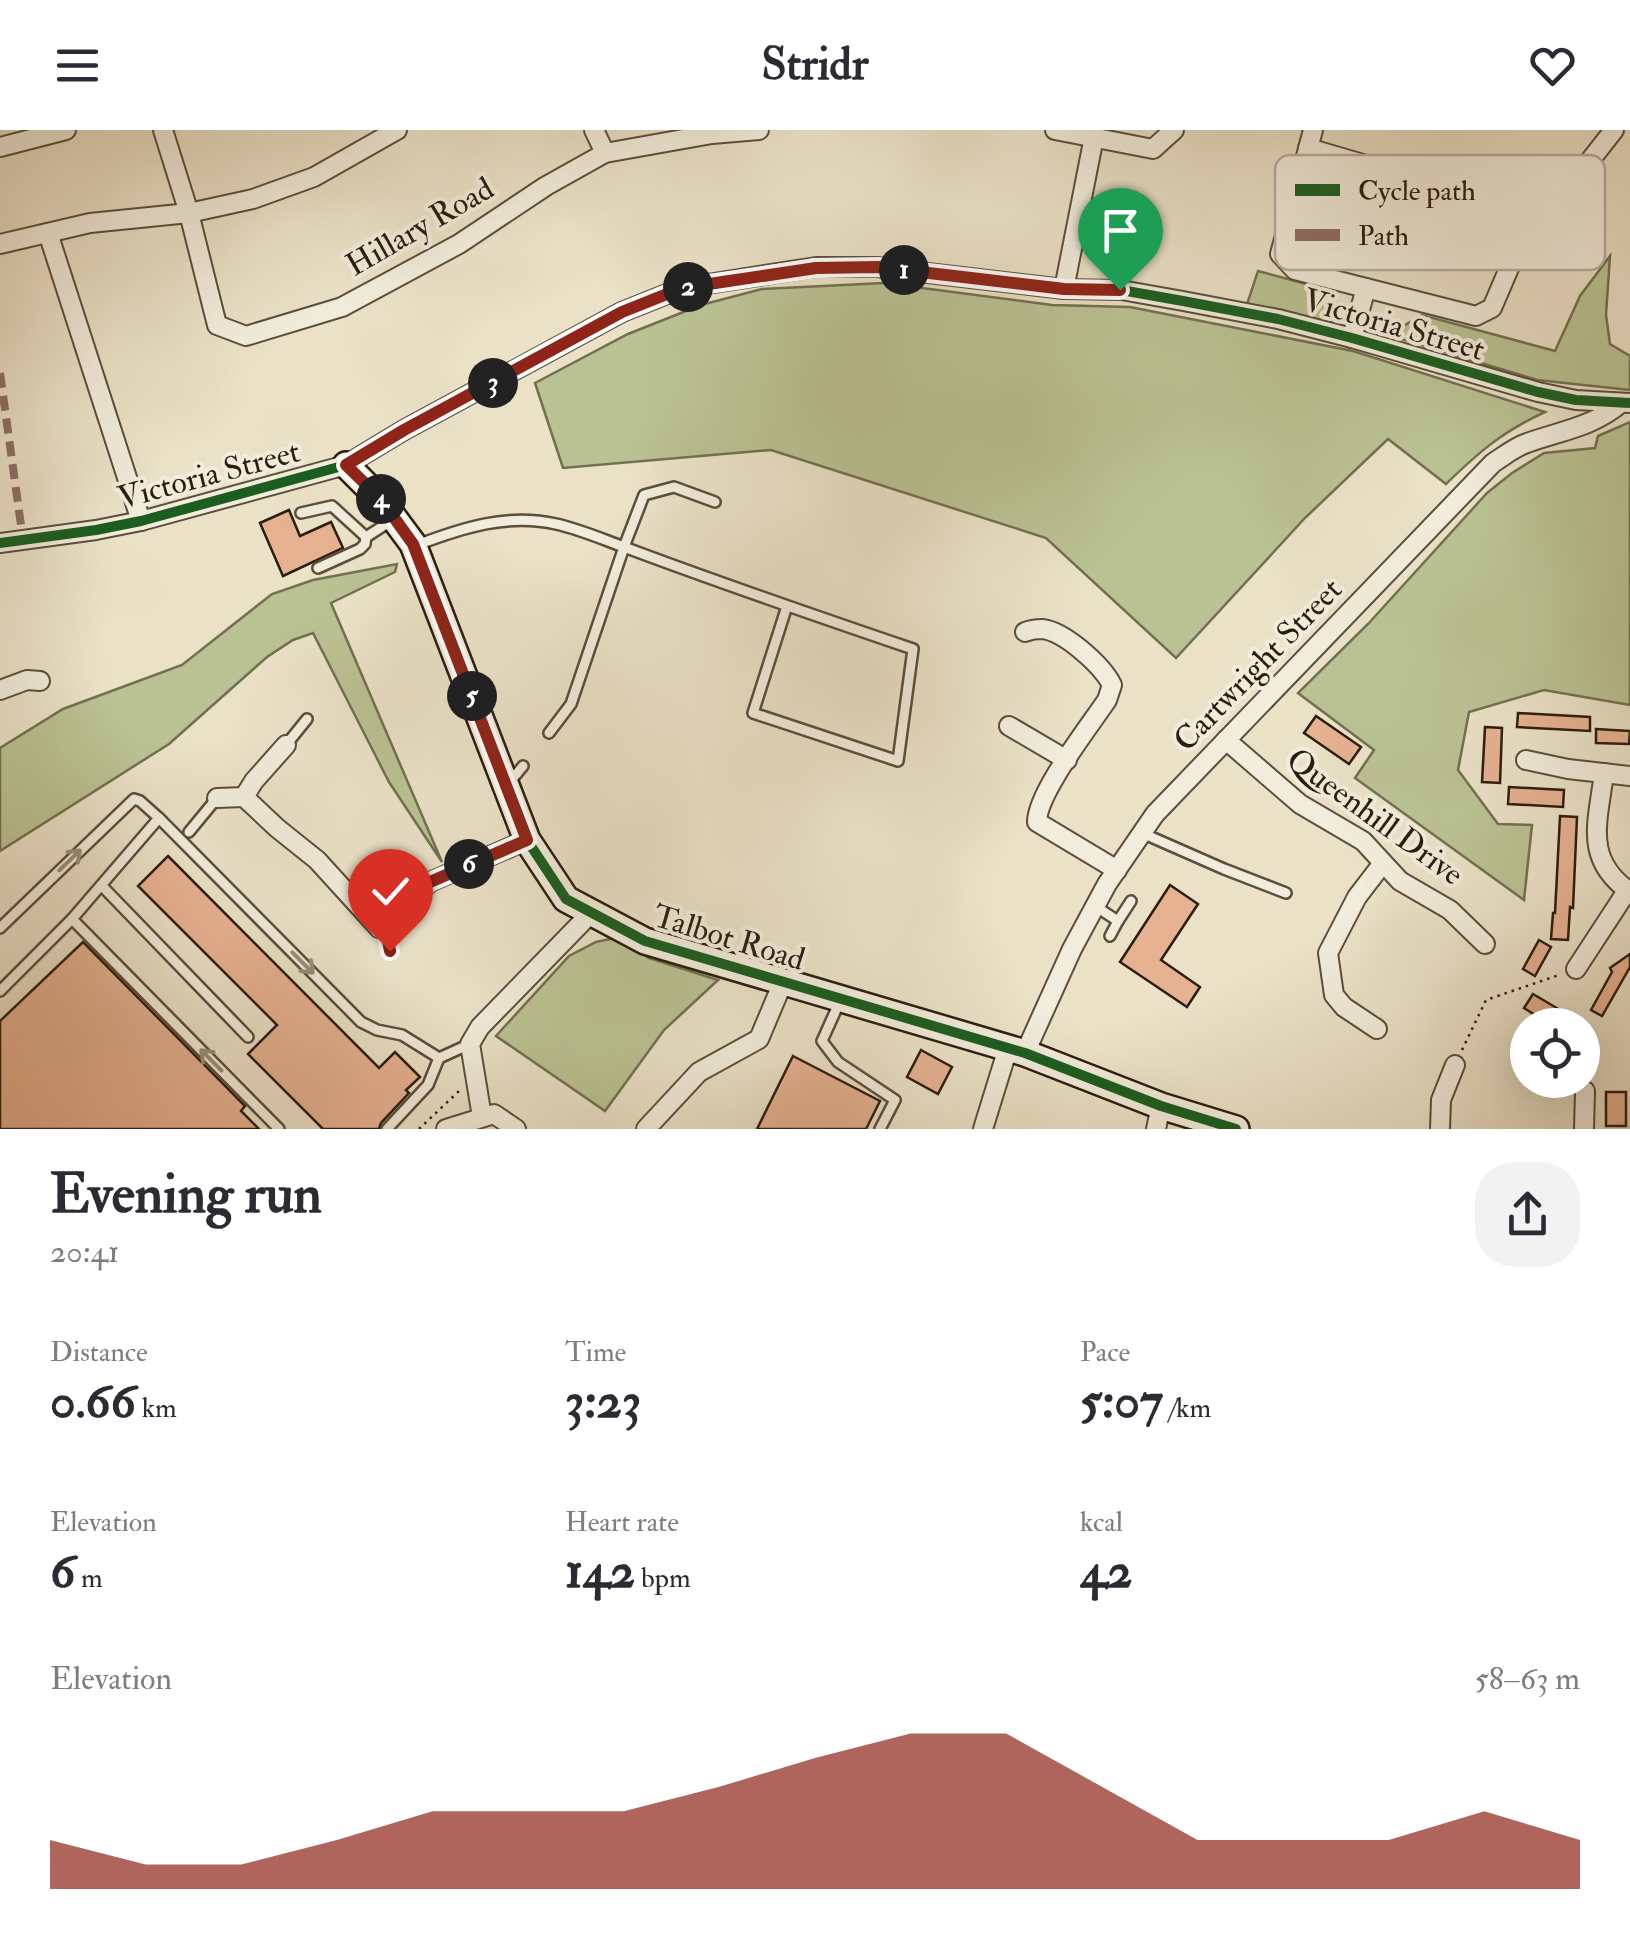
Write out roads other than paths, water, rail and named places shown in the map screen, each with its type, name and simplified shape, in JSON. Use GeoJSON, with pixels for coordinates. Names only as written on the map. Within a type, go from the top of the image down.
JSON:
{"type":"FeatureCollection","features":[{"type":"Feature","properties":{"kind":"street"},"geometry":{"type":"LineString","coordinates":[[0,147],[66,130]]}},
{"type":"Feature","properties":{"kind":"street"},"geometry":{"type":"LineString","coordinates":[[163,130],[189,213]]}},
{"type":"Feature","properties":{"kind":"street"},"geometry":{"type":"LineString","coordinates":[[0,244],[90,223],[189,213],[253,199],[314,177],[398,130]]}},
{"type":"Feature","properties":{"kind":"street"},"geometry":{"type":"LineString","coordinates":[[594,130],[605,153]]}},
{"type":"Feature","properties":{"kind":"street","name":"Hillary Road"},"geometry":{"type":"LineString","coordinates":[[189,213],[218,325],[246,336],[342,306],[459,244],[546,186],[605,153],[712,134],[760,130]]}},
{"type":"Feature","properties":{"kind":"street"},"geometry":{"type":"LineString","coordinates":[[1055,130],[1153,149],[1174,130]]}},
{"type":"Feature","properties":{"kind":"street"},"geometry":{"type":"LineString","coordinates":[[1595,155],[1614,130]]}},
{"type":"Feature","properties":{"kind":"street"},"geometry":{"type":"LineString","coordinates":[[1064,289],[1094,137]]}},
{"type":"Feature","properties":{"kind":"street"},"geometry":{"type":"LineString","coordinates":[[1310,139],[1352,155]]}},
{"type":"Feature","properties":{"kind":"street"},"geometry":{"type":"LineString","coordinates":[[48,232],[141,521]]}},
{"type":"Feature","properties":{"kind":"street","name":"Victoria Street"},"geometry":{"type":"LineString","coordinates":[[0,543],[141,521],[346,465],[622,312],[682,288],[816,268],[878,267],[1064,289],[1120,290],[1278,319],[1538,392],[1576,400],[1625,403]]}},
{"type":"Feature","properties":{"kind":"street"},"geometry":{"type":"LineString","coordinates":[[1295,270],[1476,316],[1492,308],[1509,270]]}},
{"type":"Feature","properties":{"kind":"street"},"geometry":{"type":"LineString","coordinates":[[1352,338],[1366,288]]}},
{"type":"Feature","properties":{"kind":"street","name":"Cartwright Street"},"geometry":{"type":"LineString","coordinates":[[983,1129],[1017,1050],[1072,948],[1155,814],[1493,463],[1524,444],[1592,423],[1625,403]]}},
{"type":"Feature","properties":{"kind":"street","name":"Talbot Road"},"geometry":{"type":"LineString","coordinates":[[346,465],[380,498],[414,546],[527,840],[566,898],[645,941],[1017,1050],[1159,1118],[1236,1129]]}},
{"type":"Feature","properties":{"kind":"street"},"geometry":{"type":"LineString","coordinates":[[1025,632],[1038,628],[1060,636],[1102,669],[1112,685],[1107,700],[1044,794],[1037,822],[1117,870]]}},
{"type":"Feature","properties":{"kind":"street"},"geometry":{"type":"LineString","coordinates":[[0,690],[27,680],[40,681]]}},
{"type":"Feature","properties":{"kind":"street"},"geometry":{"type":"LineString","coordinates":[[1010,726],[1067,760]]}},
{"type":"Feature","properties":{"kind":"street","name":"Queenhill Drive"},"geometry":{"type":"LineString","coordinates":[[1226,740],[1300,804],[1363,841],[1400,881],[1450,910],[1485,944]]}},
{"type":"Feature","properties":{"kind":"street"},"geometry":{"type":"LineString","coordinates":[[244,797],[286,745]]}},
{"type":"Feature","properties":{"kind":"street"},"geometry":{"type":"LineString","coordinates":[[1526,760],[1630,776]]}},
{"type":"Feature","properties":{"kind":"street"},"geometry":{"type":"LineString","coordinates":[[1576,969],[1629,891],[1606,870],[1596,841],[1604,773]]}},
{"type":"Feature","properties":{"kind":"street"},"geometry":{"type":"LineString","coordinates":[[217,798],[244,797],[317,860],[380,928],[430,882],[527,840]]}},
{"type":"Feature","properties":{"kind":"street"},"geometry":{"type":"LineString","coordinates":[[1378,1029],[1344,1007],[1334,994],[1328,954],[1357,897],[1383,863]]}},
{"type":"Feature","properties":{"kind":"street"},"geometry":{"type":"LineString","coordinates":[[482,1118],[470,1044],[480,1027],[592,912]]}},
{"type":"Feature","properties":{"kind":"street"},"geometry":{"type":"LineString","coordinates":[[646,1129],[700,1072],[760,1040],[782,982]]}},
{"type":"Feature","properties":{"kind":"street"},"geometry":{"type":"LineString","coordinates":[[1440,1129],[1441,1100],[1455,1065]]}},
{"type":"Feature","properties":{"kind":"street"},"geometry":{"type":"LineString","coordinates":[[1584,1129],[1585,1098]]}},
{"type":"Feature","properties":{"kind":"street"},"geometry":{"type":"LineString","coordinates":[[446,1129],[494,1114],[516,1129]]}},
{"type":"Feature","properties":{"kind":"lane"},"geometry":{"type":"LineString","coordinates":[[548,733],[571,704],[644,494],[674,487],[716,502]]}},
{"type":"Feature","properties":{"kind":"lane"},"geometry":{"type":"LineString","coordinates":[[301,513],[332,506],[366,537]]}},
{"type":"Feature","properties":{"kind":"lane"},"geometry":{"type":"LineString","coordinates":[[318,568],[360,549],[366,537],[396,518]]}},
{"type":"Feature","properties":{"kind":"lane"},"geometry":{"type":"LineString","coordinates":[[414,546],[490,522],[526,520],[557,524],[913,649],[898,761],[754,713],[787,606]]}},
{"type":"Feature","properties":{"kind":"lane"},"geometry":{"type":"LineString","coordinates":[[286,745],[307,719]]}},
{"type":"Feature","properties":{"kind":"lane"},"geometry":{"type":"LineString","coordinates":[[507,787],[522,766]]}},
{"type":"Feature","properties":{"kind":"lane"},"geometry":{"type":"LineString","coordinates":[[189,832],[217,798]]}},
{"type":"Feature","properties":{"kind":"lane"},"geometry":{"type":"LineString","coordinates":[[0,928],[134,800],[159,818],[362,1022],[402,1035],[439,1058]]}},
{"type":"Feature","properties":{"kind":"lane"},"geometry":{"type":"LineString","coordinates":[[0,990],[72,919],[159,818]]}},
{"type":"Feature","properties":{"kind":"lane"},"geometry":{"type":"LineString","coordinates":[[1142,833],[1286,893]]}},
{"type":"Feature","properties":{"kind":"lane"},"geometry":{"type":"LineString","coordinates":[[102,886],[248,1038]]}},
{"type":"Feature","properties":{"kind":"lane"},"geometry":{"type":"LineString","coordinates":[[1110,936],[1131,901]]}},
{"type":"Feature","properties":{"kind":"lane"},"geometry":{"type":"LineString","coordinates":[[1095,906],[1118,922]]}},
{"type":"Feature","properties":{"kind":"lane"},"geometry":{"type":"LineString","coordinates":[[72,919],[280,1129]]}},
{"type":"Feature","properties":{"kind":"lane"},"geometry":{"type":"LineString","coordinates":[[380,928],[386,930],[390,951]]}},
{"type":"Feature","properties":{"kind":"lane"},"geometry":{"type":"LineString","coordinates":[[842,999],[822,1041],[838,1062],[895,1100],[880,1129]]}},
{"type":"Feature","properties":{"kind":"lane"},"geometry":{"type":"LineString","coordinates":[[388,1129],[428,1085],[439,1058],[470,1044]]}}]}
